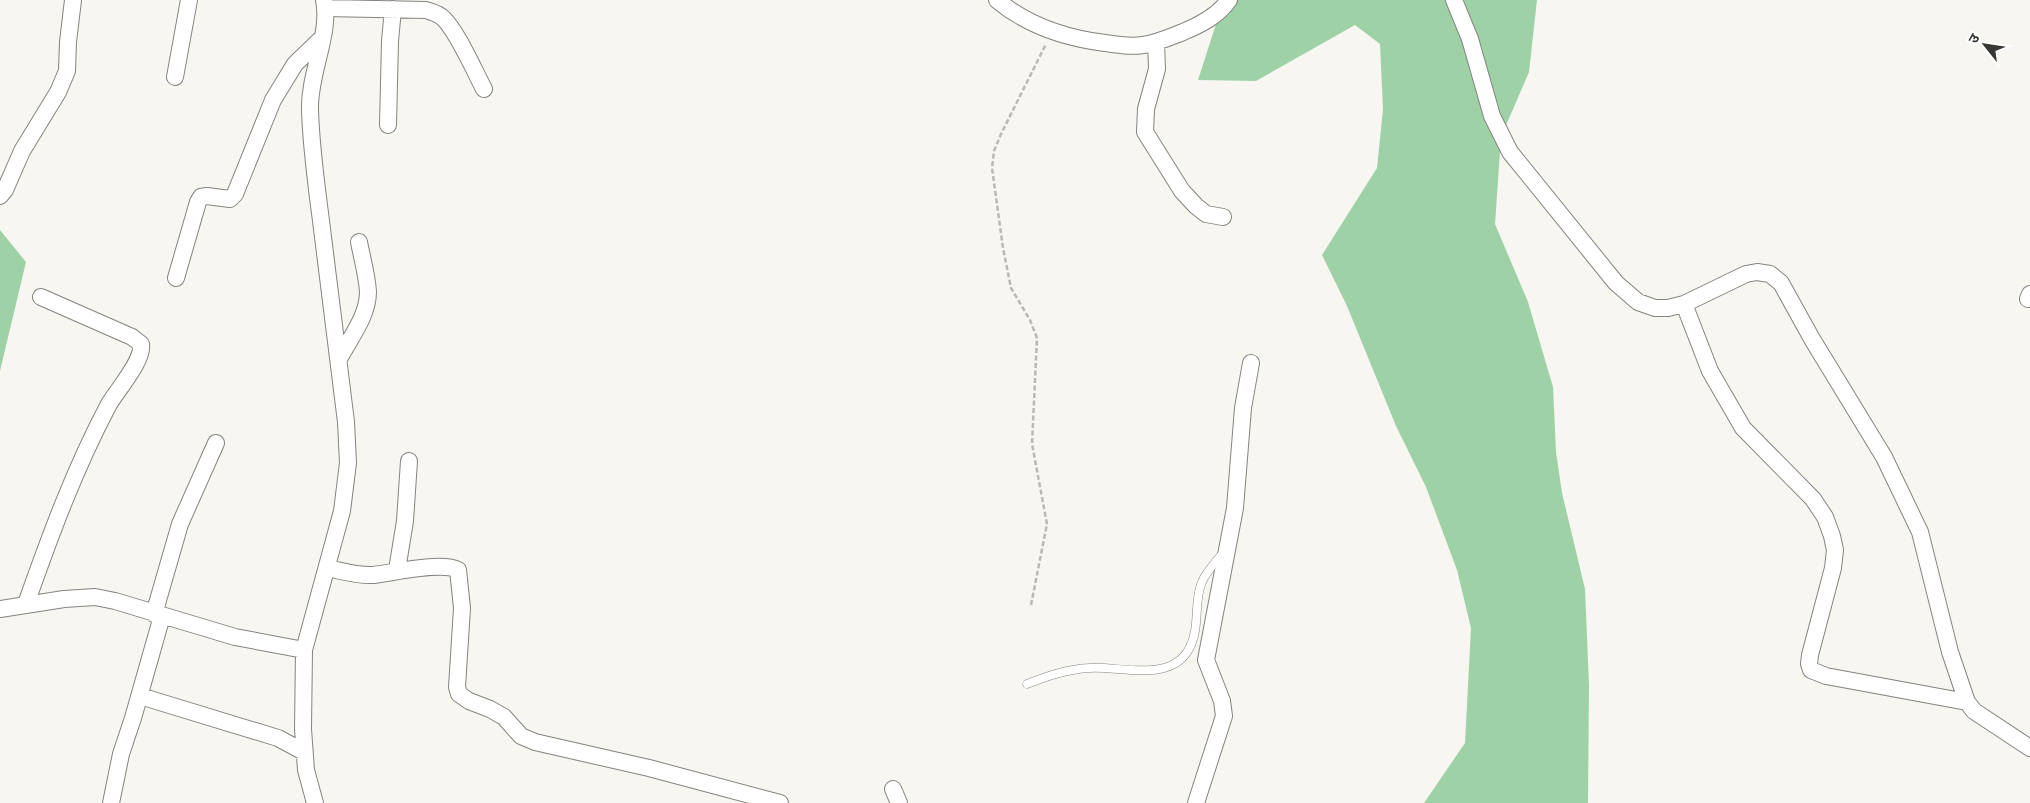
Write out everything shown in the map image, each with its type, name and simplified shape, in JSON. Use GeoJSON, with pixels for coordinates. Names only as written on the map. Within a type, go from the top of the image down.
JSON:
{"type":"FeatureCollection","features":[{"type":"Feature","properties":{"kind":"street"},"geometry":{"type":"LineString","coordinates":[[0,196],[5,190],[22,151],[58,92],[67,71],[68,42],[74,0]]}},
{"type":"Feature","properties":{"kind":"street"},"geometry":{"type":"LineString","coordinates":[[175,76],[189,0]]}},
{"type":"Feature","properties":{"kind":"street"},"geometry":{"type":"LineString","coordinates":[[997,0],[1023,18],[1053,32],[1074,38],[1126,46],[1156,42],[1194,28],[1224,7],[1229,0]]}},
{"type":"Feature","properties":{"kind":"street"},"geometry":{"type":"LineString","coordinates":[[1454,0],[1470,39],[1492,116],[1516,159],[1616,283],[1638,302],[1655,308],[1668,308],[1684,304],[1746,274],[1757,272],[1770,274],[1781,283],[1822,356],[1884,457],[1920,532],[1950,652],[1967,702],[1974,712],[2030,748]]}},
{"type":"Feature","properties":{"kind":"street"},"geometry":{"type":"LineString","coordinates":[[315,803],[306,770],[304,752],[304,650],[342,510],[348,463],[346,422],[316,181],[310,109],[313,78],[322,38],[324,4],[393,10],[426,10],[436,13],[452,29],[484,89]]}},
{"type":"Feature","properties":{"kind":"street"},"geometry":{"type":"LineString","coordinates":[[388,125],[393,10]]}},
{"type":"Feature","properties":{"kind":"street"},"geometry":{"type":"LineString","coordinates":[[176,278],[201,197],[230,199],[235,194],[273,100],[295,64],[322,38]]}},
{"type":"Feature","properties":{"kind":"street"},"geometry":{"type":"LineString","coordinates":[[1156,42],[1157,68],[1146,109],[1146,132],[1182,191],[1191,201],[1206,214],[1223,217]]}},
{"type":"Feature","properties":{"kind":"street"},"geometry":{"type":"LineString","coordinates":[[338,358],[362,319],[366,306],[368,292],[360,242]]}},
{"type":"Feature","properties":{"kind":"street"},"geometry":{"type":"LineString","coordinates":[[26,604],[55,524],[86,448],[110,402],[139,358],[142,349],[141,344],[132,337],[41,297]]}},
{"type":"Feature","properties":{"kind":"street"},"geometry":{"type":"LineString","coordinates":[[1684,304],[1710,371],[1743,428],[1813,499],[1820,508],[1832,536],[1835,550],[1833,568],[1810,655],[1809,664],[1812,670],[1826,676],[1967,702]]}},
{"type":"Feature","properties":{"kind":"street"},"geometry":{"type":"LineString","coordinates":[[1196,803],[1224,716],[1222,701],[1206,660],[1235,508],[1243,408],[1251,363]]}},
{"type":"Feature","properties":{"kind":"street"},"geometry":{"type":"LineString","coordinates":[[111,803],[121,754],[140,696],[180,524],[216,443]]}},
{"type":"Feature","properties":{"kind":"street"},"geometry":{"type":"LineString","coordinates":[[397,570],[406,521],[409,461]]}},
{"type":"Feature","properties":{"kind":"street"},"geometry":{"type":"LineString","coordinates":[[327,568],[354,574],[372,575],[397,570],[444,567],[458,570],[462,608],[459,694],[469,701],[504,717],[521,736],[535,742],[649,768],[780,803]]}},
{"type":"Feature","properties":{"kind":"street"},"geometry":{"type":"LineString","coordinates":[[0,609],[26,604],[95,597],[115,601],[235,637],[304,650]]}},
{"type":"Feature","properties":{"kind":"street"},"geometry":{"type":"LineString","coordinates":[[140,696],[278,738],[304,752]]}},
{"type":"Feature","properties":{"kind":"lane"},"geometry":{"type":"LineString","coordinates":[[1027,684],[1062,671],[1091,668],[1157,670],[1177,663],[1184,657],[1190,647],[1195,631],[1201,583],[1227,549]]}},
{"type":"Feature","properties":{"kind":"path"},"geometry":{"type":"LineString","coordinates":[[1030,605],[1047,524],[1032,444],[1037,338],[1030,320],[1012,288],[1003,248],[992,168],[994,151],[1000,134],[1053,32]]}},
{"type":"Feature","properties":{"kind":"green space"},"geometry":{"type":"Polygon","coordinates":[[[1237,0],[1537,0],[1529,72],[1501,137],[1495,224],[1528,302],[1553,387],[1556,452],[1562,493],[1585,589],[1589,685],[1588,803],[1424,803],[1465,743],[1471,628],[1457,570],[1426,487],[1396,426],[1347,306],[1322,255],[1377,168],[1383,109],[1380,44],[1355,25],[1256,81],[1198,80],[1216,24],[1237,0]]]}},
{"type":"Feature","properties":{"kind":"green space"},"geometry":{"type":"Polygon","coordinates":[[[0,230],[26,262],[0,371],[0,230]]]}}]}
